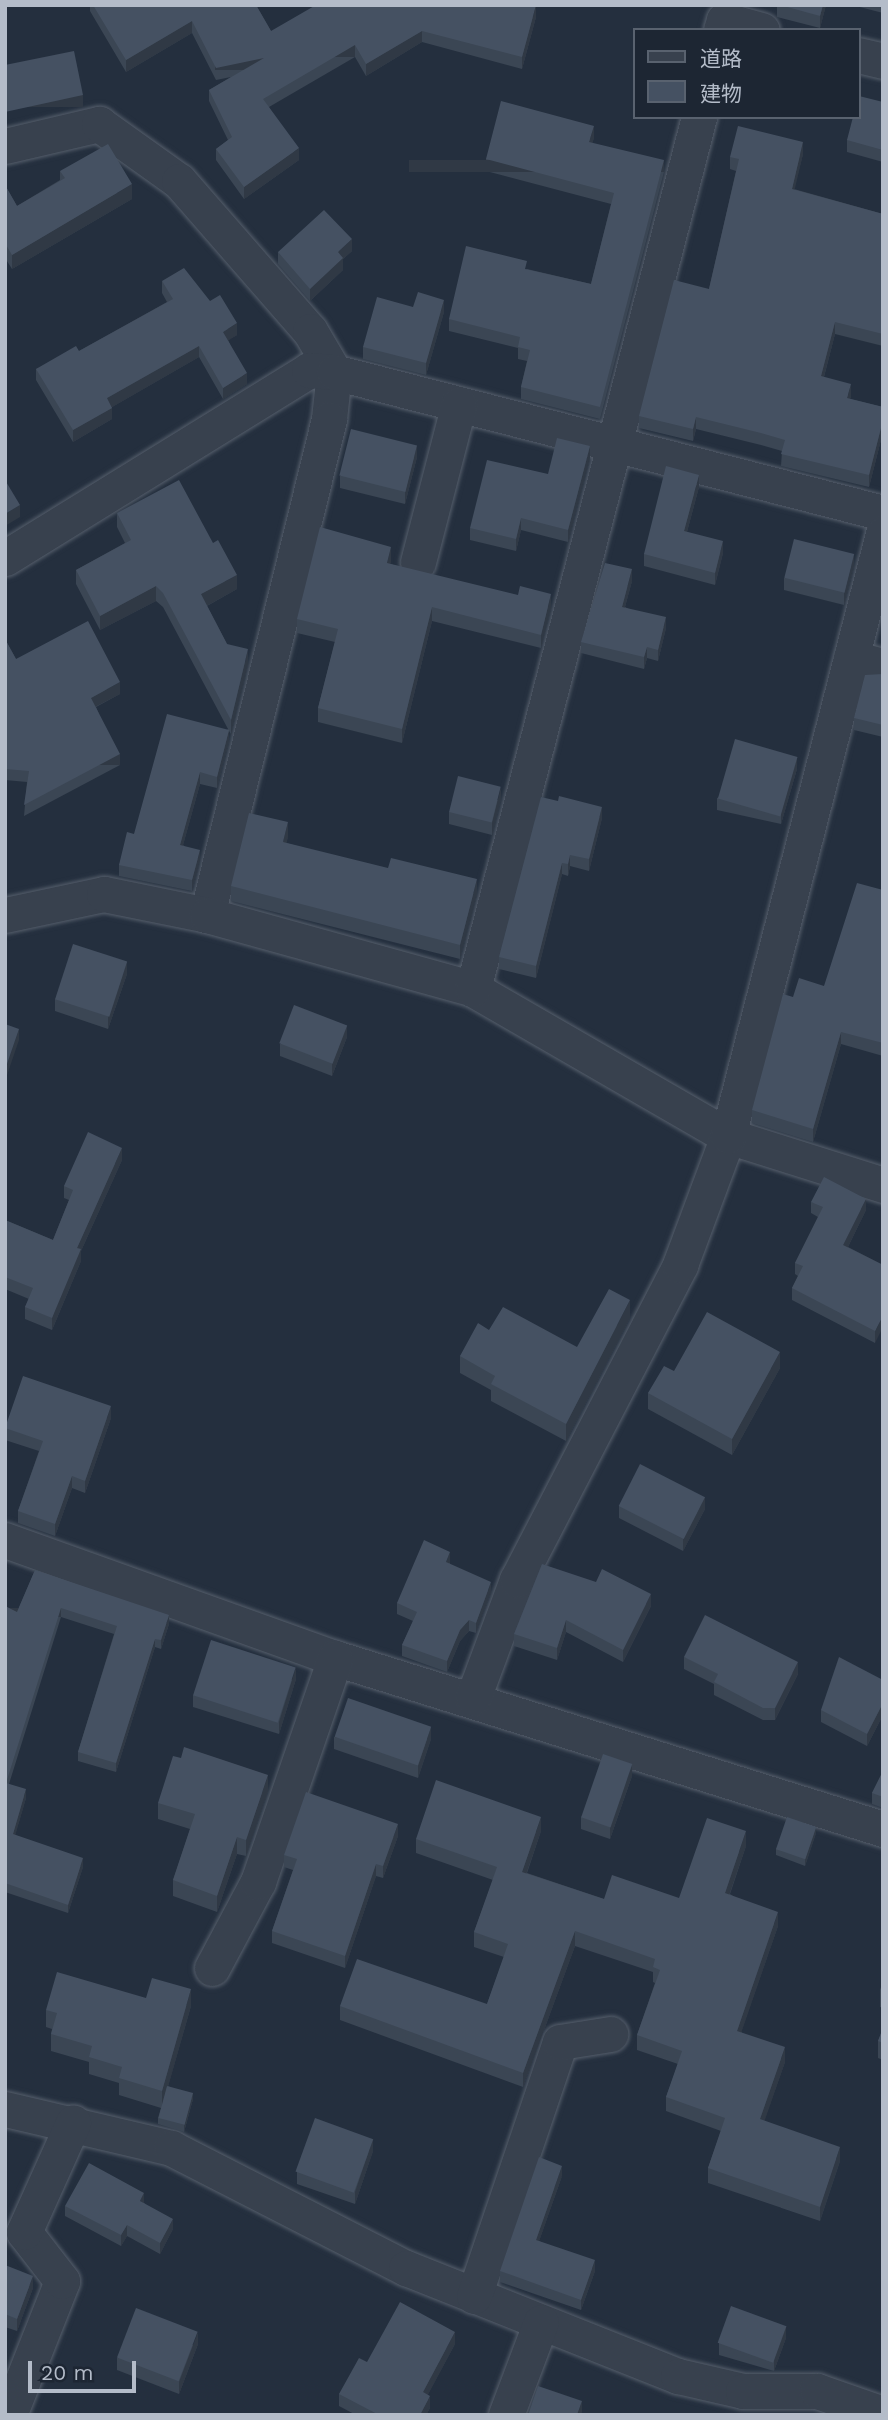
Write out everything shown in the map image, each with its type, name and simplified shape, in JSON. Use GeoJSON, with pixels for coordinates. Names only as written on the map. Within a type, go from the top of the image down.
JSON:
{"type":"FeatureCollection","features":[{"type":"Feature","properties":{"kind":"street"},"geometry":{"type":"LineString","coordinates":[[722,28],[724,20],[754,28]]}},
{"type":"Feature","properties":{"kind":"street"},"geometry":{"type":"LineString","coordinates":[[860,55],[883,61]]}},
{"type":"Feature","properties":{"kind":"street"},"geometry":{"type":"LineString","coordinates":[[473,989],[698,119]]}},
{"type":"Feature","properties":{"kind":"street"},"geometry":{"type":"LineString","coordinates":[[5,146],[99,124],[179,181],[310,331],[334,372],[326,432],[207,915]]}},
{"type":"Feature","properties":{"kind":"street"},"geometry":{"type":"LineString","coordinates":[[5,558],[309,370],[334,372],[883,513]]}},
{"type":"Feature","properties":{"kind":"street"},"geometry":{"type":"LineString","coordinates":[[418,562],[458,404]]}},
{"type":"Feature","properties":{"kind":"street"},"geometry":{"type":"LineString","coordinates":[[472,1698],[517,1580],[680,1265],[729,1136],[867,662],[883,534]]}},
{"type":"Feature","properties":{"kind":"street"},"geometry":{"type":"LineString","coordinates":[[5,915],[104,894],[207,915],[473,989],[729,1136],[883,1185]]}},
{"type":"Feature","properties":{"kind":"street"},"geometry":{"type":"LineString","coordinates":[[5,1540],[335,1658],[472,1698],[883,1829]]}},
{"type":"Feature","properties":{"kind":"street"},"geometry":{"type":"LineString","coordinates":[[212,1968],[258,1882],[335,1658]]}},
{"type":"Feature","properties":{"kind":"street"},"geometry":{"type":"LineString","coordinates":[[474,2296],[560,2042],[610,2034]]}},
{"type":"Feature","properties":{"kind":"street"},"geometry":{"type":"LineString","coordinates":[[5,2109],[171,2148],[406,2268],[678,2376],[743,2391],[817,2391],[883,2414]]}},
{"type":"Feature","properties":{"kind":"street"},"geometry":{"type":"LineString","coordinates":[[9,2415],[62,2281],[24,2232],[73,2123]]}},
{"type":"Feature","properties":{"kind":"street"},"geometry":{"type":"LineString","coordinates":[[506,2415],[541,2322]]}},
{"type":"Feature","properties":{"kind":"building"},"geometry":{"type":"Polygon","coordinates":[[[93,5],[256,5],[271,31],[316,5],[536,5],[522,57],[422,31],[366,64],[355,45],[263,99],[299,148],[244,187],[216,149],[232,137],[209,90],[264,58],[216,68],[192,21],[126,60],[93,5]]]}},
{"type":"Feature","properties":{"kind":"building"},"geometry":{"type":"Polygon","coordinates":[[[780,5],[823,5],[820,16],[780,5]]]}},
{"type":"Feature","properties":{"kind":"building"},"geometry":{"type":"Polygon","coordinates":[[[74,51],[83,95],[5,112],[5,65],[74,51]]]}},
{"type":"Feature","properties":{"kind":"building"},"geometry":{"type":"Polygon","coordinates":[[[860,96],[883,102],[883,150],[847,140],[852,119],[860,119],[860,96]]]}},
{"type":"Feature","properties":{"kind":"building"},"geometry":{"type":"Polygon","coordinates":[[[501,101],[594,126],[589,142],[664,160],[600,407],[521,387],[530,350],[518,347],[520,337],[449,319],[466,246],[527,261],[525,269],[591,284],[614,193],[486,159],[501,101]]]}},
{"type":"Feature","properties":{"kind":"building"},"geometry":{"type":"Polygon","coordinates":[[[738,126],[803,142],[792,189],[883,214],[883,334],[835,322],[821,376],[851,384],[847,398],[883,407],[883,420],[869,475],[781,454],[785,440],[761,433],[696,417],[693,429],[639,416],[674,280],[709,289],[739,159],[730,157],[738,126]]]}},
{"type":"Feature","properties":{"kind":"building"},"geometry":{"type":"Polygon","coordinates":[[[108,144],[132,184],[12,255],[5,243],[5,185],[17,206],[65,178],[60,171],[108,144]]]}},
{"type":"Feature","properties":{"kind":"building"},"geometry":{"type":"Polygon","coordinates":[[[324,210],[352,239],[338,252],[343,258],[310,289],[278,252],[324,210]]]}},
{"type":"Feature","properties":{"kind":"building"},"geometry":{"type":"Polygon","coordinates":[[[184,268],[210,301],[220,295],[237,323],[223,332],[247,373],[223,388],[199,346],[107,398],[112,408],[73,430],[36,369],[76,346],[79,351],[173,299],[162,281],[184,268]]]}},
{"type":"Feature","properties":{"kind":"building"},"geometry":{"type":"Polygon","coordinates":[[[418,292],[444,300],[426,363],[363,347],[377,297],[413,307],[418,292]]]}},
{"type":"Feature","properties":{"kind":"building"},"geometry":{"type":"Polygon","coordinates":[[[351,429],[417,445],[405,492],[339,476],[351,429]]]}},
{"type":"Feature","properties":{"kind":"building"},"geometry":{"type":"Polygon","coordinates":[[[557,438],[590,446],[568,530],[521,518],[516,539],[470,528],[487,460],[548,474],[557,438]]]}},
{"type":"Feature","properties":{"kind":"building"},"geometry":{"type":"Polygon","coordinates":[[[666,466],[699,475],[684,531],[723,541],[715,573],[644,554],[666,466]]]}},
{"type":"Feature","properties":{"kind":"building"},"geometry":{"type":"Polygon","coordinates":[[[5,480],[20,505],[5,514],[5,480]]]}},
{"type":"Feature","properties":{"kind":"building"},"geometry":{"type":"Polygon","coordinates":[[[179,480],[213,543],[218,540],[237,575],[201,594],[227,644],[248,649],[231,720],[163,593],[156,586],[100,616],[76,570],[131,540],[117,513],[179,480]]]}},
{"type":"Feature","properties":{"kind":"building"},"geometry":{"type":"Polygon","coordinates":[[[320,527],[391,547],[387,563],[518,595],[520,586],[551,594],[541,635],[432,607],[402,729],[318,708],[338,629],[297,619],[320,527]]]}},
{"type":"Feature","properties":{"kind":"building"},"geometry":{"type":"Polygon","coordinates":[[[794,539],[854,554],[844,593],[784,578],[794,539]]]}},
{"type":"Feature","properties":{"kind":"building"},"geometry":{"type":"Polygon","coordinates":[[[605,563],[632,569],[622,607],[666,617],[658,650],[647,647],[644,657],[581,642],[605,563]]]}},
{"type":"Feature","properties":{"kind":"building"},"geometry":{"type":"Polygon","coordinates":[[[88,621],[120,682],[91,698],[120,754],[24,805],[29,771],[5,769],[5,639],[16,659],[88,621]]]}},
{"type":"Feature","properties":{"kind":"building"},"geometry":{"type":"Polygon","coordinates":[[[883,674],[883,725],[854,718],[865,675],[883,674]]]}},
{"type":"Feature","properties":{"kind":"building"},"geometry":{"type":"Polygon","coordinates":[[[167,714],[229,730],[217,777],[200,772],[180,845],[200,850],[192,880],[119,865],[127,832],[134,834],[167,714]]]}},
{"type":"Feature","properties":{"kind":"building"},"geometry":{"type":"Polygon","coordinates":[[[735,739],[797,757],[780,817],[718,799],[735,739]]]}},
{"type":"Feature","properties":{"kind":"building"},"geometry":{"type":"Polygon","coordinates":[[[458,776],[501,787],[492,823],[449,812],[458,776]]]}},
{"type":"Feature","properties":{"kind":"building"},"geometry":{"type":"Polygon","coordinates":[[[559,796],[602,807],[589,859],[570,855],[568,864],[562,863],[536,966],[499,957],[541,797],[558,801],[559,796]]]}},
{"type":"Feature","properties":{"kind":"building"},"geometry":{"type":"Polygon","coordinates":[[[249,813],[288,822],[283,842],[388,868],[391,858],[477,879],[460,945],[231,886],[249,813]]]}},
{"type":"Feature","properties":{"kind":"building"},"geometry":{"type":"Polygon","coordinates":[[[857,883],[883,890],[883,1043],[841,1032],[813,1129],[752,1110],[783,994],[793,997],[799,978],[824,986],[857,883]]]}},
{"type":"Feature","properties":{"kind":"building"},"geometry":{"type":"Polygon","coordinates":[[[73,944],[127,962],[109,1017],[55,999],[73,944]]]}},
{"type":"Feature","properties":{"kind":"building"},"geometry":{"type":"Polygon","coordinates":[[[294,1005],[347,1025],[333,1064],[279,1043],[294,1005]]]}},
{"type":"Feature","properties":{"kind":"building"},"geometry":{"type":"Polygon","coordinates":[[[5,1024],[19,1029],[5,1070],[5,1024]]]}},
{"type":"Feature","properties":{"kind":"building"},"geometry":{"type":"Polygon","coordinates":[[[88,1132],[122,1148],[77,1248],[81,1249],[52,1318],[25,1307],[33,1288],[5,1277],[5,1220],[53,1240],[73,1190],[64,1186],[88,1132]]]}},
{"type":"Feature","properties":{"kind":"building"},"geometry":{"type":"Polygon","coordinates":[[[824,1177],[866,1199],[843,1245],[883,1265],[883,1316],[875,1331],[792,1288],[803,1266],[795,1263],[823,1207],[811,1202],[824,1177]]]}},
{"type":"Feature","properties":{"kind":"building"},"geometry":{"type":"Polygon","coordinates":[[[609,1289],[630,1300],[566,1424],[491,1384],[495,1376],[460,1356],[478,1323],[489,1330],[503,1307],[577,1347],[609,1289]]]}},
{"type":"Feature","properties":{"kind":"building"},"geometry":{"type":"Polygon","coordinates":[[[707,1312],[780,1352],[732,1439],[648,1393],[664,1366],[674,1371],[707,1312]]]}},
{"type":"Feature","properties":{"kind":"building"},"geometry":{"type":"Polygon","coordinates":[[[23,1376],[111,1406],[85,1481],[72,1476],[55,1524],[18,1511],[43,1441],[5,1428],[23,1376]]]}},
{"type":"Feature","properties":{"kind":"building"},"geometry":{"type":"Polygon","coordinates":[[[640,1464],[705,1497],[684,1539],[619,1506],[640,1464]]]}},
{"type":"Feature","properties":{"kind":"building"},"geometry":{"type":"Polygon","coordinates":[[[424,1540],[450,1552],[446,1562],[491,1582],[476,1623],[469,1620],[460,1630],[447,1661],[402,1645],[417,1612],[397,1603],[424,1540]]]}},
{"type":"Feature","properties":{"kind":"building"},"geometry":{"type":"Polygon","coordinates":[[[542,1564],[596,1582],[602,1569],[651,1594],[623,1650],[566,1620],[557,1648],[514,1634],[542,1564]]]}},
{"type":"Feature","properties":{"kind":"building"},"geometry":{"type":"Polygon","coordinates":[[[35,1570],[169,1615],[161,1640],[155,1639],[116,1763],[78,1752],[117,1626],[61,1608],[6,1783],[26,1789],[13,1834],[83,1858],[68,1905],[5,1883],[5,1606],[17,1612],[35,1570]]]}},
{"type":"Feature","properties":{"kind":"building"},"geometry":{"type":"Polygon","coordinates":[[[705,1615],[798,1662],[775,1708],[763,1708],[714,1682],[718,1674],[684,1657],[705,1615]]]}},
{"type":"Feature","properties":{"kind":"building"},"geometry":{"type":"Polygon","coordinates":[[[211,1640],[296,1668],[278,1723],[193,1695],[211,1640]]]}},
{"type":"Feature","properties":{"kind":"building"},"geometry":{"type":"Polygon","coordinates":[[[839,1657],[883,1680],[883,1703],[867,1734],[821,1710],[839,1657]]]}},
{"type":"Feature","properties":{"kind":"building"},"geometry":{"type":"Polygon","coordinates":[[[348,1698],[431,1727],[418,1765],[335,1737],[348,1698]]]}},
{"type":"Feature","properties":{"kind":"building"},"geometry":{"type":"Polygon","coordinates":[[[184,1747],[268,1775],[246,1840],[237,1837],[217,1896],[173,1880],[195,1814],[158,1803],[173,1756],[181,1758],[184,1747]]]}},
{"type":"Feature","properties":{"kind":"building"},"geometry":{"type":"Polygon","coordinates":[[[603,1754],[632,1764],[610,1827],[581,1817],[603,1754]]]}},
{"type":"Feature","properties":{"kind":"building"},"geometry":{"type":"Polygon","coordinates":[[[883,1771],[883,1797],[872,1793],[883,1771]]]}},
{"type":"Feature","properties":{"kind":"building"},"geometry":{"type":"Polygon","coordinates":[[[436,1780],[541,1817],[522,1872],[604,1899],[612,1875],[679,1898],[707,1818],[746,1831],[725,1893],[778,1912],[737,2031],[785,2047],[760,2119],[840,2147],[820,2207],[708,2168],[725,2118],[666,2097],[682,2051],[637,2035],[660,1970],[653,1967],[655,1959],[575,1931],[523,2073],[340,2006],[357,1959],[487,2004],[508,1944],[474,1932],[497,1867],[416,1839],[436,1780]]]}},
{"type":"Feature","properties":{"kind":"building"},"geometry":{"type":"Polygon","coordinates":[[[306,1792],[398,1824],[383,1866],[376,1864],[345,1956],[272,1931],[297,1859],[284,1855],[306,1792]]]}},
{"type":"Feature","properties":{"kind":"building"},"geometry":{"type":"Polygon","coordinates":[[[787,1817],[816,1827],[805,1859],[776,1849],[787,1817]]]}},
{"type":"Feature","properties":{"kind":"building"},"geometry":{"type":"Polygon","coordinates":[[[57,1972],[146,1998],[152,1978],[191,1989],[162,2091],[119,2078],[122,2067],[89,2057],[92,2046],[51,2034],[57,2013],[46,2010],[57,1972]]]}},
{"type":"Feature","properties":{"kind":"building"},"geometry":{"type":"Polygon","coordinates":[[[883,2028],[883,2043],[878,2041],[883,2028]]]}},
{"type":"Feature","properties":{"kind":"building"},"geometry":{"type":"Polygon","coordinates":[[[167,2086],[193,2093],[185,2125],[158,2118],[167,2086]]]}},
{"type":"Feature","properties":{"kind":"building"},"geometry":{"type":"Polygon","coordinates":[[[315,2118],[373,2139],[354,2193],[296,2172],[315,2118]]]}},
{"type":"Feature","properties":{"kind":"building"},"geometry":{"type":"Polygon","coordinates":[[[539,2157],[562,2166],[536,2240],[595,2260],[581,2300],[500,2271],[539,2157]]]}},
{"type":"Feature","properties":{"kind":"building"},"geometry":{"type":"Polygon","coordinates":[[[89,2163],[144,2193],[140,2201],[173,2219],[160,2243],[127,2225],[121,2235],[65,2206],[89,2163]]]}},
{"type":"Feature","properties":{"kind":"building"},"geometry":{"type":"Polygon","coordinates":[[[5,2265],[33,2276],[17,2319],[5,2314],[5,2265]]]}},
{"type":"Feature","properties":{"kind":"building"},"geometry":{"type":"Polygon","coordinates":[[[400,2302],[455,2332],[423,2392],[430,2396],[420,2415],[379,2415],[339,2394],[359,2358],[367,2362],[400,2302]]]}},
{"type":"Feature","properties":{"kind":"building"},"geometry":{"type":"Polygon","coordinates":[[[731,2306],[786,2326],[773,2363],[718,2343],[731,2306]]]}},
{"type":"Feature","properties":{"kind":"building"},"geometry":{"type":"Polygon","coordinates":[[[136,2308],[198,2332],[179,2381],[117,2357],[136,2308]]]}},
{"type":"Feature","properties":{"kind":"building"},"geometry":{"type":"Polygon","coordinates":[[[538,2386],[582,2401],[577,2415],[528,2415],[538,2386]]]}}]}
